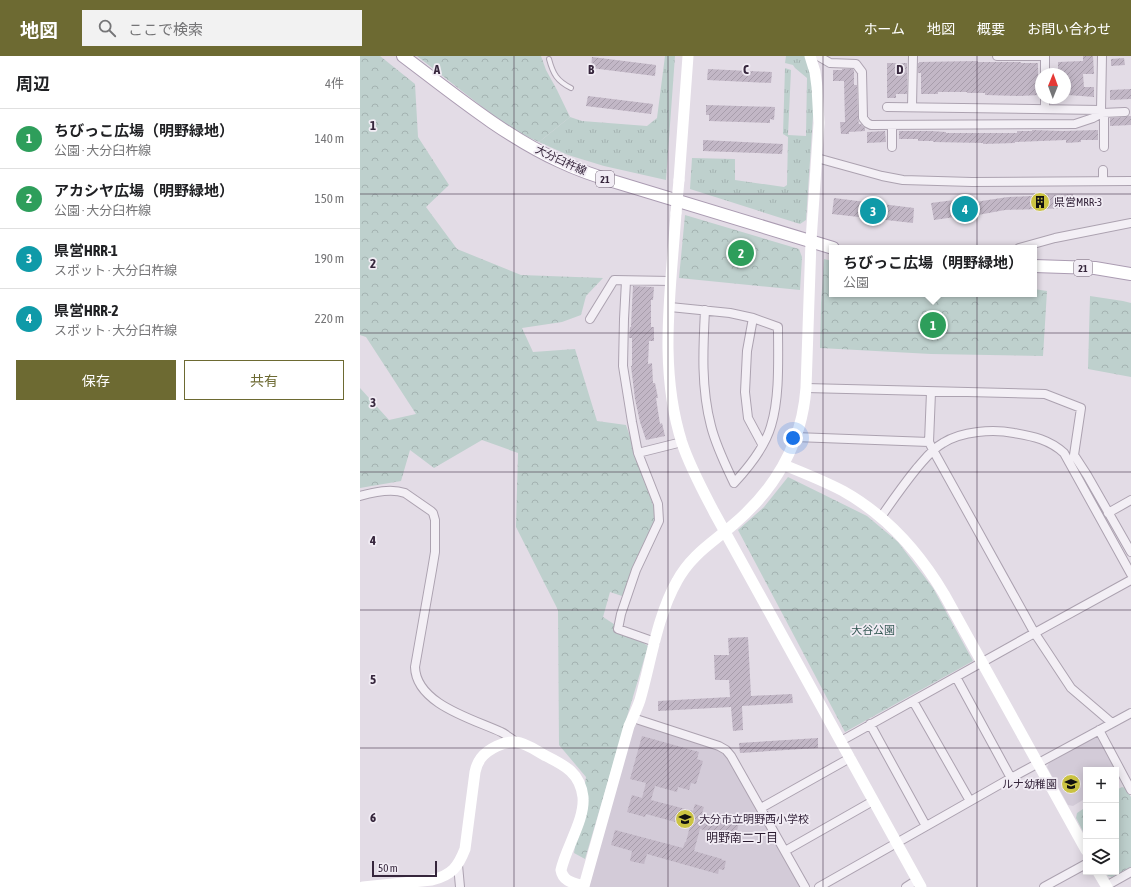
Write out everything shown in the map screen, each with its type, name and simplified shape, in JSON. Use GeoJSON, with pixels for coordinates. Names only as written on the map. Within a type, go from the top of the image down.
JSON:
{"type":"FeatureCollection","features":[{"type":"Feature","properties":{"kind":"main road","name":"大分臼杵線"},"geometry":{"type":"LineString","coordinates":[[403,56],[499,126],[558,161],[604,178],[829,247]]}},
{"type":"Feature","properties":{"kind":"main road","name":"21"},"geometry":{"type":"LineString","coordinates":[[1037,266],[1094,268],[1127,272]]}},
{"type":"Feature","properties":{"kind":"street"},"geometry":{"type":"LineString","coordinates":[[688,56],[671,281],[668,348],[669,379],[682,442],[696,479],[919,884],[906,887]]}},
{"type":"Feature","properties":{"kind":"street"},"geometry":{"type":"LineString","coordinates":[[363,887],[432,880],[449,874],[458,865],[465,849],[475,772],[480,759],[491,749],[506,743],[516,742],[525,744],[561,764],[573,774],[580,784],[583,810],[561,870],[562,875],[566,880],[584,887],[630,726],[639,702],[670,594],[683,571],[698,554],[755,504],[775,479],[784,465],[795,437],[803,408],[806,388],[811,241],[819,123],[815,72],[810,56]]}},
{"type":"Feature","properties":{"kind":"street"},"geometry":{"type":"LineString","coordinates":[[818,56],[830,63],[856,64],[862,72],[863,118],[871,125],[1075,124],[1089,119],[1102,111]]}},
{"type":"Feature","properties":{"kind":"street"},"geometry":{"type":"LineString","coordinates":[[912,56],[912,107]]}},
{"type":"Feature","properties":{"kind":"street"},"geometry":{"type":"LineString","coordinates":[[996,56],[1045,56],[1045,68]]}},
{"type":"Feature","properties":{"kind":"street"},"geometry":{"type":"LineString","coordinates":[[1102,56],[1102,111],[1104,116],[1104,147]]}},
{"type":"Feature","properties":{"kind":"street"},"geometry":{"type":"LineString","coordinates":[[1045,104],[1045,109]]}},
{"type":"Feature","properties":{"kind":"street"},"geometry":{"type":"LineString","coordinates":[[888,107],[1045,109],[1125,112]]}},
{"type":"Feature","properties":{"kind":"street"},"geometry":{"type":"LineString","coordinates":[[892,125],[892,147]]}},
{"type":"Feature","properties":{"kind":"street"},"geometry":{"type":"LineString","coordinates":[[817,158],[882,176],[903,180],[972,182],[1131,181]]}},
{"type":"Feature","properties":{"kind":"street"},"geometry":{"type":"LineString","coordinates":[[1103,170],[1103,181]]}},
{"type":"Feature","properties":{"kind":"street"},"geometry":{"type":"LineString","coordinates":[[1030,245],[1054,238],[1131,223]]}},
{"type":"Feature","properties":{"kind":"street"},"geometry":{"type":"LineString","coordinates":[[590,319],[614,280],[671,281]]}},
{"type":"Feature","properties":{"kind":"street"},"geometry":{"type":"LineString","coordinates":[[626,281],[623,366],[638,453],[658,504],[659,521],[636,570],[621,614],[618,629],[655,642]]}},
{"type":"Feature","properties":{"kind":"street"},"geometry":{"type":"LineString","coordinates":[[670,307],[730,312],[753,318],[778,328],[775,406],[771,427],[749,467],[734,483],[718,448],[711,426],[706,398],[704,365],[705,310]]}},
{"type":"Feature","properties":{"kind":"street"},"geometry":{"type":"LineString","coordinates":[[753,318],[747,351],[745,392],[748,418],[762,444]]}},
{"type":"Feature","properties":{"kind":"street"},"geometry":{"type":"LineString","coordinates":[[806,388],[1045,394],[1081,408],[1071,457],[1131,574]]}},
{"type":"Feature","properties":{"kind":"street"},"geometry":{"type":"LineString","coordinates":[[932,392],[929,442],[933,450],[1034,632],[1071,688],[1112,723]]}},
{"type":"Feature","properties":{"kind":"street"},"geometry":{"type":"LineString","coordinates":[[881,517],[910,476],[933,450],[943,442],[974,432],[1006,431],[1045,440],[1071,457],[1087,475],[1131,552]]}},
{"type":"Feature","properties":{"kind":"street"},"geometry":{"type":"LineString","coordinates":[[795,437],[929,442]]}},
{"type":"Feature","properties":{"kind":"street"},"geometry":{"type":"LineString","coordinates":[[638,453],[682,442]]}},
{"type":"Feature","properties":{"kind":"street"},"geometry":{"type":"LineString","coordinates":[[784,465],[842,491],[860,502],[881,517],[908,543],[927,567],[944,594],[1083,845]]}},
{"type":"Feature","properties":{"kind":"street"},"geometry":{"type":"LineString","coordinates":[[360,496],[378,492],[401,492],[405,493],[433,513],[435,520],[435,552],[415,667],[417,680],[425,692],[435,700],[448,708],[503,733],[516,742]]}},
{"type":"Feature","properties":{"kind":"street"},"geometry":{"type":"LineString","coordinates":[[1108,513],[1131,500]]}},
{"type":"Feature","properties":{"kind":"street"},"geometry":{"type":"LineString","coordinates":[[841,741],[982,663],[1034,632],[1131,580]]}},
{"type":"Feature","properties":{"kind":"street"},"geometry":{"type":"LineString","coordinates":[[956,677],[1011,778]]}},
{"type":"Feature","properties":{"kind":"street"},"geometry":{"type":"LineString","coordinates":[[913,701],[970,801]]}},
{"type":"Feature","properties":{"kind":"street"},"geometry":{"type":"LineString","coordinates":[[818,887],[1011,778],[1131,713]]}},
{"type":"Feature","properties":{"kind":"street"},"geometry":{"type":"LineString","coordinates":[[633,718],[724,749],[731,756],[805,887]]}},
{"type":"Feature","properties":{"kind":"street"},"geometry":{"type":"LineString","coordinates":[[870,724],[926,826]]}},
{"type":"Feature","properties":{"kind":"street"},"geometry":{"type":"LineString","coordinates":[[1099,730],[1131,790]]}},
{"type":"Feature","properties":{"kind":"street"},"geometry":{"type":"LineString","coordinates":[[760,808],[850,758]]}},
{"type":"Feature","properties":{"kind":"street"},"geometry":{"type":"LineString","coordinates":[[785,851],[873,800]]}},
{"type":"Feature","properties":{"kind":"street"},"geometry":{"type":"LineString","coordinates":[[458,865],[460,887]]}},
{"type":"Feature","properties":{"kind":"street"},"geometry":{"type":"LineString","coordinates":[[1044,887],[1083,866]]}},
{"type":"Feature","properties":{"kind":"street"},"geometry":{"type":"LineString","coordinates":[[1100,875],[1106,886],[1131,872]]}},
{"type":"Feature","properties":{"kind":"lane"},"geometry":{"type":"LineString","coordinates":[[549,59],[552,70],[558,80],[571,88]]}},
{"type":"Feature","properties":{"kind":"shaded area","name":"大分市立明野西小学校"},"geometry":{"type":"Polygon","coordinates":[[[638,724],[724,751],[800,887],[589,887],[633,726],[638,724]]]}},
{"type":"Feature","properties":{"kind":"shaded area","name":"ルナ幼稚園"},"geometry":{"type":"Polygon","coordinates":[[[1094,737],[1098,738],[1114,767],[1083,767],[1083,800],[1073,806],[1068,805],[1047,767],[1049,763],[1094,737]]]}},
{"type":"Feature","properties":{"kind":"green space"},"geometry":{"type":"Polygon","coordinates":[[[360,56],[380,56],[415,84],[418,137],[449,185],[426,207],[457,249],[521,275],[603,278],[586,296],[581,315],[562,322],[522,328],[533,352],[575,349],[597,421],[626,425],[650,494],[657,520],[625,597],[610,592],[603,617],[648,646],[585,859],[574,853],[586,777],[559,745],[558,610],[516,527],[518,453],[482,440],[434,468],[410,450],[401,481],[360,488],[360,388],[389,420],[416,414],[366,337],[360,335],[360,56]]]}},
{"type":"Feature","properties":{"kind":"green space"},"geometry":{"type":"Polygon","coordinates":[[[417,56],[541,56],[546,70],[570,117],[539,142],[521,134],[494,116],[417,56]]]}},
{"type":"Feature","properties":{"kind":"green space"},"geometry":{"type":"Polygon","coordinates":[[[665,56],[675,56],[666,180],[604,166],[568,155],[539,142],[570,117],[582,121],[647,126],[657,118],[665,56]]]}},
{"type":"Feature","properties":{"kind":"green space"},"geometry":{"type":"Polygon","coordinates":[[[786,56],[806,56],[811,73],[814,101],[806,220],[800,224],[690,189],[692,158],[735,159],[735,180],[784,187],[787,185],[788,137],[783,134],[785,68],[791,70],[788,135],[806,136],[807,78],[793,65],[785,63],[786,56]]]}},
{"type":"Feature","properties":{"kind":"green space"},"geometry":{"type":"Polygon","coordinates":[[[685,215],[799,249],[802,257],[800,290],[679,278],[685,215]]]}},
{"type":"Feature","properties":{"kind":"green space"},"geometry":{"type":"Polygon","coordinates":[[[824,259],[829,260],[829,297],[1037,297],[1037,289],[1047,291],[1043,356],[931,354],[820,348],[824,259]]]}},
{"type":"Feature","properties":{"kind":"green space"},"geometry":{"type":"Polygon","coordinates":[[[1090,296],[1131,303],[1131,377],[1088,369],[1090,296]]]}},
{"type":"Feature","properties":{"kind":"green space","name":"大谷公園"},"geometry":{"type":"Polygon","coordinates":[[[788,477],[867,516],[898,542],[933,588],[973,661],[845,732],[738,530],[764,507],[788,477]]]}},
{"type":"Feature","properties":{"kind":"green space"},"geometry":{"type":"Polygon","coordinates":[[[1122,787],[1126,788],[1131,797],[1131,867],[1119,873],[1119,803],[1119,788],[1122,787]]]}},
{"type":"Feature","properties":{"kind":"green space"},"geometry":{"type":"Polygon","coordinates":[[[1083,809],[1083,831],[1076,818],[1077,813],[1083,809]]]}},
{"type":"Feature","properties":{"kind":"green space"},"geometry":{"type":"Polygon","coordinates":[[[1107,875],[1116,875],[1112,877],[1107,875]]]}},
{"type":"Feature","properties":{"kind":"building"},"geometry":{"type":"Polygon","coordinates":[[[1083,56],[1093,56],[1094,74],[1083,74],[1084,87],[1094,87],[1094,97],[1071,95],[1071,68],[1058,68],[1058,62],[1083,61],[1083,56]]]}},
{"type":"Feature","properties":{"kind":"building"},"geometry":{"type":"Polygon","coordinates":[[[592,57],[656,65],[655,76],[591,68],[592,57]]]}},
{"type":"Feature","properties":{"kind":"building"},"geometry":{"type":"Polygon","coordinates":[[[1124,58],[1125,65],[1111,66],[1111,59],[1124,58]]]}},
{"type":"Feature","properties":{"kind":"building"},"geometry":{"type":"Polygon","coordinates":[[[978,61],[1038,63],[1038,68],[1035,68],[1035,95],[985,95],[985,93],[967,92],[938,92],[938,94],[921,94],[921,73],[918,73],[919,62],[978,61]]]}},
{"type":"Feature","properties":{"kind":"building"},"geometry":{"type":"Polygon","coordinates":[[[887,63],[907,63],[907,94],[896,94],[896,98],[887,98],[887,63]]]}},
{"type":"Feature","properties":{"kind":"building"},"geometry":{"type":"Polygon","coordinates":[[[708,69],[772,72],[771,83],[707,80],[708,69]]]}},
{"type":"Feature","properties":{"kind":"building"},"geometry":{"type":"Polygon","coordinates":[[[853,69],[854,71],[854,85],[857,85],[859,124],[865,128],[865,131],[841,134],[840,122],[845,122],[844,81],[833,81],[833,70],[853,69]]]}},
{"type":"Feature","properties":{"kind":"building"},"geometry":{"type":"Polygon","coordinates":[[[1131,89],[1131,99],[1110,100],[1110,90],[1131,89]]]}},
{"type":"Feature","properties":{"kind":"building"},"geometry":{"type":"Polygon","coordinates":[[[588,96],[653,104],[651,114],[586,106],[588,96]]]}},
{"type":"Feature","properties":{"kind":"building"},"geometry":{"type":"Polygon","coordinates":[[[706,105],[775,107],[774,120],[770,119],[770,123],[709,121],[709,115],[706,115],[706,105]]]}},
{"type":"Feature","properties":{"kind":"building"},"geometry":{"type":"Polygon","coordinates":[[[1131,116],[1131,125],[1110,126],[1110,118],[1131,116]]]}},
{"type":"Feature","properties":{"kind":"building"},"geometry":{"type":"Polygon","coordinates":[[[1098,130],[1098,140],[1081,140],[1081,142],[1066,143],[1066,140],[983,144],[899,139],[899,131],[931,131],[946,133],[1017,133],[1017,131],[1098,130]]]}},
{"type":"Feature","properties":{"kind":"building"},"geometry":{"type":"Polygon","coordinates":[[[885,131],[886,142],[867,143],[867,132],[885,131]]]}},
{"type":"Feature","properties":{"kind":"building"},"geometry":{"type":"Polygon","coordinates":[[[703,140],[783,144],[782,154],[703,151],[703,140]]]}},
{"type":"Feature","properties":{"kind":"building"},"geometry":{"type":"Polygon","coordinates":[[[1073,194],[1074,208],[1005,210],[956,219],[955,217],[934,220],[931,203],[954,200],[955,205],[1008,197],[1073,194]]]}},
{"type":"Feature","properties":{"kind":"building"},"geometry":{"type":"Polygon","coordinates":[[[834,198],[914,208],[913,223],[832,214],[834,198]]]}},
{"type":"Feature","properties":{"kind":"building"},"geometry":{"type":"Polygon","coordinates":[[[633,286],[654,287],[653,300],[651,300],[651,327],[654,327],[654,341],[649,341],[648,364],[652,363],[653,383],[655,383],[658,398],[656,398],[660,424],[662,423],[665,436],[646,440],[635,399],[631,366],[632,338],[629,338],[633,286]]]}},
{"type":"Feature","properties":{"kind":"building"},"geometry":{"type":"Polygon","coordinates":[[[748,637],[751,696],[792,694],[793,703],[742,706],[743,730],[733,731],[731,707],[658,711],[658,701],[730,697],[729,680],[715,680],[714,655],[729,655],[728,638],[748,637]]]}},
{"type":"Feature","properties":{"kind":"building"},"geometry":{"type":"Polygon","coordinates":[[[642,736],[699,752],[697,759],[703,761],[696,784],[691,783],[689,790],[678,787],[677,792],[655,786],[651,800],[693,811],[695,804],[704,807],[702,813],[739,823],[735,838],[700,829],[694,851],[726,861],[724,870],[719,869],[718,874],[647,854],[644,864],[630,861],[632,851],[611,845],[615,830],[683,848],[686,842],[690,826],[646,814],[645,817],[627,812],[632,795],[642,798],[646,783],[630,779],[642,736]]]}},
{"type":"Feature","properties":{"kind":"building"},"geometry":{"type":"Polygon","coordinates":[[[818,738],[818,748],[740,753],[739,743],[818,738]]]}},
{"type":"Feature","properties":{"kind":"place","name":"県営MRR-3"},"geometry":{"type":"Point","coordinates":[1040,202]}},
{"type":"Feature","properties":{"kind":"place","name":"県営HRR-2"},"geometry":{"type":"Point","coordinates":[965,209]}},
{"type":"Feature","properties":{"kind":"place","name":"県営HRR-1"},"geometry":{"type":"Point","coordinates":[873,211]}},
{"type":"Feature","properties":{"kind":"place","name":"アカシヤ広場（明野緑地）"},"geometry":{"type":"Point","coordinates":[741,253]}},
{"type":"Feature","properties":{"kind":"place","name":"ちびっこ広場（明野緑地）"},"geometry":{"type":"Point","coordinates":[933,325]}},
{"type":"Feature","properties":{"kind":"place","name":"ルナ幼稚園"},"geometry":{"type":"Point","coordinates":[1071,784]}},
{"type":"Feature","properties":{"kind":"place","name":"大分市立明野西小学校"},"geometry":{"type":"Point","coordinates":[685,819]}},
{"type":"Feature","properties":{"kind":"district","name":"明野南二丁目"},"geometry":{"type":"Point","coordinates":[742,838]}}]}
